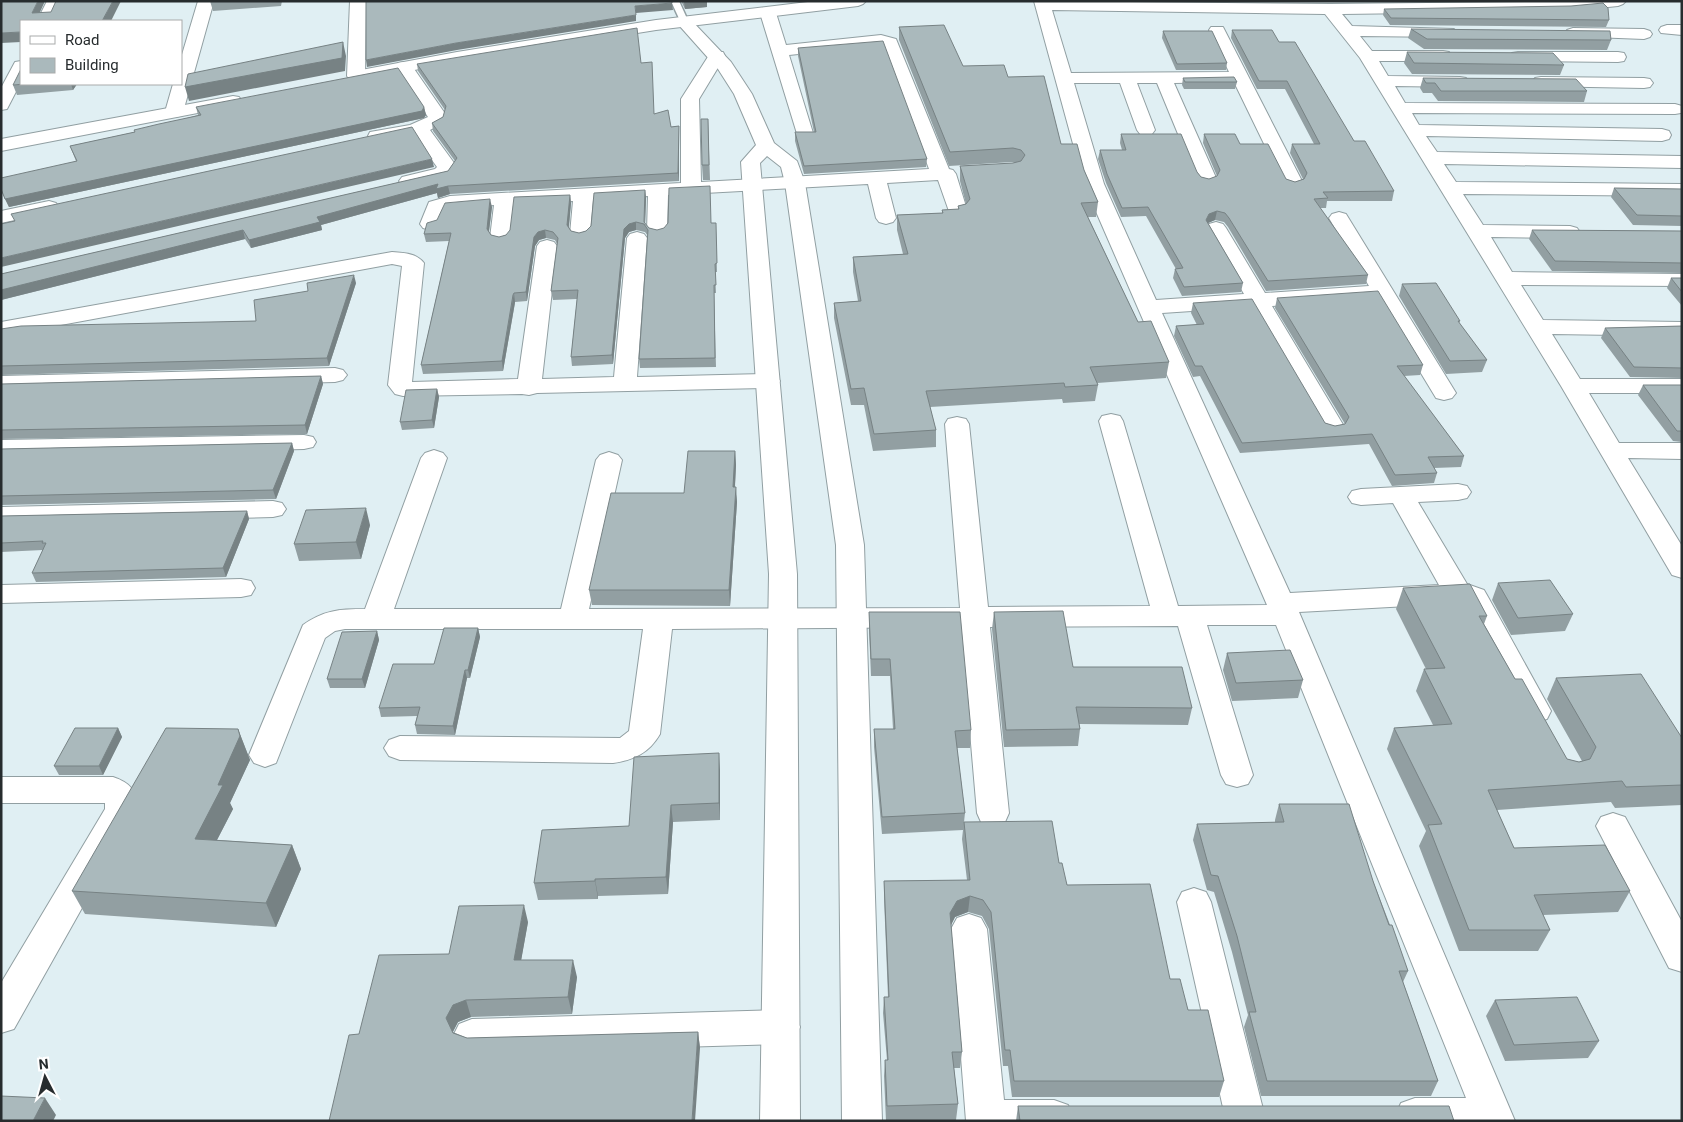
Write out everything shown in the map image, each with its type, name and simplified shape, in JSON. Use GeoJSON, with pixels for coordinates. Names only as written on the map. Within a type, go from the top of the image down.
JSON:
{"type":"FeatureCollection","features":[{"type":"Feature","properties":{"kind":"street"},"geometry":{"type":"LineString","coordinates":[[46,20],[55,1]]}},
{"type":"Feature","properties":{"kind":"street"},"geometry":{"type":"LineString","coordinates":[[182,84],[206,1]]}},
{"type":"Feature","properties":{"kind":"street"},"geometry":{"type":"LineString","coordinates":[[356,76],[358,1]]}},
{"type":"Feature","properties":{"kind":"street"},"geometry":{"type":"LineString","coordinates":[[337,80],[609,32],[858,1]]}},
{"type":"Feature","properties":{"kind":"street"},"geometry":{"type":"LineString","coordinates":[[1383,1116],[1494,1118],[1283,609],[1094,184],[1043,3],[1330,9],[1618,1]]}},
{"type":"Feature","properties":{"kind":"street"},"geometry":{"type":"LineString","coordinates":[[1330,9],[1367,56],[1414,130],[1537,327],[1682,569]]}},
{"type":"Feature","properties":{"kind":"street"},"geometry":{"type":"LineString","coordinates":[[768,13],[804,133]]}},
{"type":"Feature","properties":{"kind":"street"},"geometry":{"type":"LineString","coordinates":[[685,23],[725,66],[743,94],[766,146],[790,165],[794,183],[850,545],[862,1121]]}},
{"type":"Feature","properties":{"kind":"street"},"geometry":{"type":"LineString","coordinates":[[1217,30],[1293,183]]}},
{"type":"Feature","properties":{"kind":"street"},"geometry":{"type":"LineString","coordinates":[[1347,32],[1466,32]]}},
{"type":"Feature","properties":{"kind":"street"},"geometry":{"type":"LineString","coordinates":[[1555,33],[1644,34]]}},
{"type":"Feature","properties":{"kind":"street"},"geometry":{"type":"LineString","coordinates":[[779,51],[881,40],[890,42],[950,173],[958,213]]}},
{"type":"Feature","properties":{"kind":"street"},"geometry":{"type":"LineString","coordinates":[[691,188],[690,99],[716,56]]}},
{"type":"Feature","properties":{"kind":"street"},"geometry":{"type":"LineString","coordinates":[[1367,56],[1463,56]]}},
{"type":"Feature","properties":{"kind":"street"},"geometry":{"type":"LineString","coordinates":[[1502,57],[1618,57]]}},
{"type":"Feature","properties":{"kind":"street"},"geometry":{"type":"LineString","coordinates":[[361,140],[419,128],[431,124],[437,119],[437,114],[404,67]]}},
{"type":"Feature","properties":{"kind":"street"},"geometry":{"type":"LineString","coordinates":[[1,105],[20,68]]}},
{"type":"Feature","properties":{"kind":"street"},"geometry":{"type":"LineString","coordinates":[[1126,77],[1146,130]]}},
{"type":"Feature","properties":{"kind":"street"},"geometry":{"type":"LineString","coordinates":[[1163,77],[1207,180]]}},
{"type":"Feature","properties":{"kind":"street"},"geometry":{"type":"LineString","coordinates":[[1065,78],[1241,77]]}},
{"type":"Feature","properties":{"kind":"street"},"geometry":{"type":"LineString","coordinates":[[1383,82],[1480,82]]}},
{"type":"Feature","properties":{"kind":"street"},"geometry":{"type":"LineString","coordinates":[[1528,82],[1644,82]]}},
{"type":"Feature","properties":{"kind":"street"},"geometry":{"type":"LineString","coordinates":[[174,112],[182,85]]}},
{"type":"Feature","properties":{"kind":"street"},"geometry":{"type":"LineString","coordinates":[[1,145],[251,97]]}},
{"type":"Feature","properties":{"kind":"street"},"geometry":{"type":"LineString","coordinates":[[1400,108],[1675,109]]}},
{"type":"Feature","properties":{"kind":"street"},"geometry":{"type":"LineString","coordinates":[[387,186],[435,175],[446,170],[447,167],[419,128]]}},
{"type":"Feature","properties":{"kind":"street"},"geometry":{"type":"LineString","coordinates":[[1414,130],[1662,135]]}},
{"type":"Feature","properties":{"kind":"street"},"geometry":{"type":"LineString","coordinates":[[766,146],[750,162],[784,574],[782,619],[780,1121]]}},
{"type":"Feature","properties":{"kind":"street"},"geometry":{"type":"LineString","coordinates":[[1431,158],[1682,162]]}},
{"type":"Feature","properties":{"kind":"street"},"geometry":{"type":"LineString","coordinates":[[430,224],[436,206],[442,203],[950,173]]}},
{"type":"Feature","properties":{"kind":"street"},"geometry":{"type":"LineString","coordinates":[[876,178],[886,218]]}},
{"type":"Feature","properties":{"kind":"street"},"geometry":{"type":"LineString","coordinates":[[1450,188],[1682,190]]}},
{"type":"Feature","properties":{"kind":"street"},"geometry":{"type":"LineString","coordinates":[[625,385],[647,234],[658,190]]}},
{"type":"Feature","properties":{"kind":"street"},"geometry":{"type":"LineString","coordinates":[[580,234],[584,195]]}},
{"type":"Feature","properties":{"kind":"street"},"geometry":{"type":"LineString","coordinates":[[500,238],[505,199]]}},
{"type":"Feature","properties":{"kind":"street"},"geometry":{"type":"LineString","coordinates":[[1,217],[69,202]]}},
{"type":"Feature","properties":{"kind":"street"},"geometry":{"type":"LineString","coordinates":[[1339,218],[1444,393]]}},
{"type":"Feature","properties":{"kind":"street"},"geometry":{"type":"LineString","coordinates":[[1216,228],[1260,300],[1333,428]]}},
{"type":"Feature","properties":{"kind":"street"},"geometry":{"type":"LineString","coordinates":[[1477,231],[1594,232]]}},
{"type":"Feature","properties":{"kind":"street"},"geometry":{"type":"LineString","coordinates":[[529,388],[547,246]]}},
{"type":"Feature","properties":{"kind":"street"},"geometry":{"type":"LineString","coordinates":[[1,329],[392,258],[413,263],[400,385],[403,390],[768,381]]}},
{"type":"Feature","properties":{"kind":"street"},"geometry":{"type":"LineString","coordinates":[[1506,278],[1682,280]]}},
{"type":"Feature","properties":{"kind":"street"},"geometry":{"type":"LineString","coordinates":[[1149,307],[1383,292]]}},
{"type":"Feature","properties":{"kind":"street"},"geometry":{"type":"LineString","coordinates":[[1537,327],[1682,329]]}},
{"type":"Feature","properties":{"kind":"street"},"geometry":{"type":"LineString","coordinates":[[1,383],[335,375]]}},
{"type":"Feature","properties":{"kind":"street"},"geometry":{"type":"LineString","coordinates":[[1573,386],[1682,386]]}},
{"type":"Feature","properties":{"kind":"street"},"geometry":{"type":"LineString","coordinates":[[1111,421],[1237,775]]}},
{"type":"Feature","properties":{"kind":"street"},"geometry":{"type":"LineString","coordinates":[[957,424],[993,813]]}},
{"type":"Feature","properties":{"kind":"street"},"geometry":{"type":"LineString","coordinates":[[1,448],[304,442]]}},
{"type":"Feature","properties":{"kind":"street"},"geometry":{"type":"LineString","coordinates":[[1611,450],[1682,451]]}},
{"type":"Feature","properties":{"kind":"street"},"geometry":{"type":"LineString","coordinates":[[376,619],[434,458]]}},
{"type":"Feature","properties":{"kind":"street"},"geometry":{"type":"LineString","coordinates":[[573,619],[609,460]]}},
{"type":"Feature","properties":{"kind":"street"},"geometry":{"type":"LineString","coordinates":[[1361,497],[1458,492]]}},
{"type":"Feature","properties":{"kind":"street"},"geometry":{"type":"LineString","coordinates":[[1400,495],[1458,594]]}},
{"type":"Feature","properties":{"kind":"street"},"geometry":{"type":"LineString","coordinates":[[1,515],[274,509]]}},
{"type":"Feature","properties":{"kind":"street"},"geometry":{"type":"LineString","coordinates":[[1655,526],[1682,527]]}},
{"type":"Feature","properties":{"kind":"street"},"geometry":{"type":"LineString","coordinates":[[1,594],[241,588]]}},
{"type":"Feature","properties":{"kind":"street"},"geometry":{"type":"LineString","coordinates":[[265,755],[313,632],[327,622],[336,620],[1179,616],[1464,593],[1474,597],[1550,735]]}},
{"type":"Feature","properties":{"kind":"street"},"geometry":{"type":"LineString","coordinates":[[400,748],[613,751],[628,748],[637,743],[644,734],[659,619]]}},
{"type":"Feature","properties":{"kind":"street"},"geometry":{"type":"LineString","coordinates":[[1,790],[113,790],[121,798],[121,810],[1,1017]]}},
{"type":"Feature","properties":{"kind":"street"},"geometry":{"type":"LineString","coordinates":[[1613,826],[1682,957]]}},
{"type":"Feature","properties":{"kind":"street"},"geometry":{"type":"LineString","coordinates":[[1194,902],[1245,1119]]}},
{"type":"Feature","properties":{"kind":"street"},"geometry":{"type":"LineString","coordinates":[[969,929],[986,1119],[1085,1118]]}},
{"type":"Feature","properties":{"kind":"street"},"geometry":{"type":"LineString","coordinates":[[472,1036],[781,1027]]}},
{"type":"Feature","properties":{"kind":"street"},"geometry":{"type":"LineString","coordinates":[[1205,1117],[1245,1119],[1284,1116]]}},
{"type":"Feature","properties":{"kind":"lane"},"geometry":{"type":"LineString","coordinates":[[675,1],[685,23]]}},
{"type":"Feature","properties":{"kind":"building"},"geometry":{"type":"Polygon","coordinates":[[[1,1],[38,1],[32,13],[51,12],[56,1],[113,1],[103,20],[20,20],[20,32],[1,33],[1,1]]]}},
{"type":"Feature","properties":{"kind":"building"},"geometry":{"type":"Polygon","coordinates":[[[366,1],[672,1],[672,3],[635,6],[636,15],[456,43],[366,60],[366,1]]]}},
{"type":"Feature","properties":{"kind":"building"},"geometry":{"type":"Polygon","coordinates":[[[1603,3],[1608,8],[1609,20],[1391,18],[1384,9],[1571,6],[1603,3]]]}},
{"type":"Feature","properties":{"kind":"building"},"geometry":{"type":"Polygon","coordinates":[[[944,25],[963,66],[1004,65],[1008,77],[1044,76],[1061,144],[1077,144],[1084,170],[1098,202],[1081,203],[1138,322],[1151,321],[1169,362],[1090,367],[1098,385],[1065,387],[1064,383],[926,391],[936,430],[874,434],[864,388],[851,389],[834,303],[861,301],[853,257],[908,254],[897,215],[943,213],[942,210],[959,209],[958,206],[966,204],[970,199],[960,166],[1013,163],[1021,161],[1025,155],[1021,150],[1013,148],[950,152],[899,27],[944,25]]]}},
{"type":"Feature","properties":{"kind":"building"},"geometry":{"type":"Polygon","coordinates":[[[637,28],[641,63],[652,62],[654,114],[668,110],[671,127],[679,126],[678,173],[448,186],[436,189],[438,184],[317,217],[320,222],[249,240],[243,230],[1,290],[1,274],[448,171],[457,158],[432,123],[443,117],[446,106],[417,64],[637,28]]]}},
{"type":"Feature","properties":{"kind":"building"},"geometry":{"type":"Polygon","coordinates":[[[1411,29],[1610,31],[1611,40],[1427,39],[1411,29]]]}},
{"type":"Feature","properties":{"kind":"building"},"geometry":{"type":"Polygon","coordinates":[[[1232,30],[1272,30],[1279,42],[1295,42],[1354,141],[1365,141],[1394,191],[1323,192],[1328,198],[1314,199],[1368,275],[1268,281],[1229,218],[1225,213],[1217,211],[1209,214],[1206,220],[1243,283],[1184,287],[1175,269],[1183,268],[1148,207],[1122,208],[1107,174],[1100,150],[1126,150],[1121,134],[1181,134],[1197,172],[1201,177],[1209,179],[1217,176],[1220,170],[1204,134],[1235,134],[1240,144],[1268,144],[1286,179],[1295,182],[1304,179],[1307,173],[1292,144],[1320,144],[1287,81],[1259,81],[1232,30]]]}},
{"type":"Feature","properties":{"kind":"building"},"geometry":{"type":"Polygon","coordinates":[[[1163,31],[1212,31],[1227,63],[1177,64],[1163,31]]]}},
{"type":"Feature","properties":{"kind":"building"},"geometry":{"type":"Polygon","coordinates":[[[883,41],[927,159],[804,166],[795,132],[816,132],[798,48],[883,41]]]}},
{"type":"Feature","properties":{"kind":"building"},"geometry":{"type":"Polygon","coordinates":[[[343,42],[342,58],[185,87],[188,74],[343,42]]]}},
{"type":"Feature","properties":{"kind":"building"},"geometry":{"type":"Polygon","coordinates":[[[1407,52],[1553,53],[1564,65],[1414,63],[1407,52]]]}},
{"type":"Feature","properties":{"kind":"building"},"geometry":{"type":"Polygon","coordinates":[[[398,68],[424,107],[422,111],[5,199],[1,189],[1,178],[77,161],[70,146],[201,115],[196,107],[398,68]]]}},
{"type":"Feature","properties":{"kind":"building"},"geometry":{"type":"Polygon","coordinates":[[[20,71],[20,84],[13,85],[20,71]]]}},
{"type":"Feature","properties":{"kind":"building"},"geometry":{"type":"Polygon","coordinates":[[[1234,77],[1237,82],[1185,82],[1183,78],[1234,77]]]}},
{"type":"Feature","properties":{"kind":"building"},"geometry":{"type":"Polygon","coordinates":[[[1423,78],[1576,79],[1587,91],[1441,91],[1435,83],[1426,83],[1423,78]]]}},
{"type":"Feature","properties":{"kind":"building"},"geometry":{"type":"Polygon","coordinates":[[[701,119],[708,119],[709,165],[702,165],[701,119]]]}},
{"type":"Feature","properties":{"kind":"building"},"geometry":{"type":"Polygon","coordinates":[[[412,127],[432,159],[1,258],[1,224],[15,221],[11,214],[412,127]]]}},
{"type":"Feature","properties":{"kind":"building"},"geometry":{"type":"Polygon","coordinates":[[[710,186],[711,223],[716,223],[717,263],[715,264],[716,285],[714,285],[715,358],[639,359],[648,230],[644,224],[636,222],[629,224],[624,229],[612,355],[571,357],[578,290],[551,291],[558,238],[553,232],[545,230],[538,232],[534,237],[526,292],[514,293],[513,295],[502,361],[421,365],[451,233],[424,234],[427,223],[437,220],[445,203],[490,199],[487,229],[491,235],[499,237],[506,235],[510,230],[514,197],[570,195],[567,225],[571,231],[579,233],[586,231],[591,226],[594,193],[645,190],[644,222],[649,228],[657,230],[664,228],[668,223],[669,188],[710,186]]]}},
{"type":"Feature","properties":{"kind":"building"},"geometry":{"type":"Polygon","coordinates":[[[1614,188],[1682,189],[1682,216],[1637,215],[1614,188]]]}},
{"type":"Feature","properties":{"kind":"building"},"geometry":{"type":"Polygon","coordinates":[[[1532,230],[1682,231],[1682,263],[1555,261],[1532,230]]]}},
{"type":"Feature","properties":{"kind":"building"},"geometry":{"type":"Polygon","coordinates":[[[354,275],[327,358],[1,366],[1,329],[21,326],[256,321],[254,300],[308,291],[307,283],[354,275]]]}},
{"type":"Feature","properties":{"kind":"building"},"geometry":{"type":"Polygon","coordinates":[[[1671,278],[1682,278],[1682,292],[1671,278]]]}},
{"type":"Feature","properties":{"kind":"building"},"geometry":{"type":"Polygon","coordinates":[[[1436,283],[1460,321],[1458,321],[1487,360],[1450,361],[1402,284],[1436,283]]]}},
{"type":"Feature","properties":{"kind":"building"},"geometry":{"type":"Polygon","coordinates":[[[1378,291],[1423,365],[1397,366],[1464,456],[1428,457],[1437,473],[1395,475],[1372,434],[1242,443],[1202,366],[1195,366],[1176,326],[1204,324],[1193,303],[1252,299],[1325,423],[1335,426],[1345,424],[1349,417],[1277,298],[1378,291]]]}},
{"type":"Feature","properties":{"kind":"building"},"geometry":{"type":"Polygon","coordinates":[[[1682,326],[1682,368],[1634,367],[1605,328],[1682,326]]]}},
{"type":"Feature","properties":{"kind":"building"},"geometry":{"type":"Polygon","coordinates":[[[321,376],[305,425],[1,430],[1,384],[321,376]]]}},
{"type":"Feature","properties":{"kind":"building"},"geometry":{"type":"Polygon","coordinates":[[[1643,385],[1682,385],[1682,431],[1677,431],[1643,385]]]}},
{"type":"Feature","properties":{"kind":"building"},"geometry":{"type":"Polygon","coordinates":[[[437,389],[432,420],[400,422],[406,390],[437,389]]]}},
{"type":"Feature","properties":{"kind":"building"},"geometry":{"type":"Polygon","coordinates":[[[292,443],[273,490],[1,496],[1,449],[292,443]]]}},
{"type":"Feature","properties":{"kind":"building"},"geometry":{"type":"Polygon","coordinates":[[[688,451],[735,451],[733,487],[736,487],[729,590],[589,590],[611,493],[684,493],[688,451]]]}},
{"type":"Feature","properties":{"kind":"building"},"geometry":{"type":"Polygon","coordinates":[[[366,508],[356,542],[294,544],[306,510],[366,508]]]}},
{"type":"Feature","properties":{"kind":"building"},"geometry":{"type":"Polygon","coordinates":[[[247,511],[223,568],[32,573],[46,543],[42,543],[43,541],[1,543],[1,516],[247,511]]]}},
{"type":"Feature","properties":{"kind":"building"},"geometry":{"type":"Polygon","coordinates":[[[1550,580],[1573,614],[1518,618],[1498,583],[1550,580]]]}},
{"type":"Feature","properties":{"kind":"building"},"geometry":{"type":"Polygon","coordinates":[[[1470,584],[1487,616],[1479,616],[1515,679],[1522,679],[1567,759],[1579,762],[1590,759],[1596,747],[1556,678],[1641,674],[1682,738],[1682,785],[1626,787],[1622,781],[1488,790],[1514,848],[1605,845],[1630,891],[1534,895],[1550,930],[1469,930],[1428,825],[1442,824],[1394,728],[1452,724],[1424,669],[1445,668],[1403,588],[1470,584]]]}},
{"type":"Feature","properties":{"kind":"building"},"geometry":{"type":"Polygon","coordinates":[[[1063,611],[1073,667],[1182,667],[1192,708],[1076,707],[1080,729],[1006,730],[994,612],[1063,611]]]}},
{"type":"Feature","properties":{"kind":"building"},"geometry":{"type":"Polygon","coordinates":[[[869,612],[960,612],[971,730],[955,731],[965,813],[882,817],[874,729],[895,729],[890,659],[871,659],[869,612]]]}},
{"type":"Feature","properties":{"kind":"building"},"geometry":{"type":"Polygon","coordinates":[[[444,628],[478,628],[468,670],[465,670],[453,726],[415,725],[420,707],[379,708],[393,664],[434,664],[444,628]]]}},
{"type":"Feature","properties":{"kind":"building"},"geometry":{"type":"Polygon","coordinates":[[[377,631],[362,679],[327,679],[342,632],[377,631]]]}},
{"type":"Feature","properties":{"kind":"building"},"geometry":{"type":"Polygon","coordinates":[[[1290,650],[1303,680],[1236,683],[1227,653],[1290,650]]]}},
{"type":"Feature","properties":{"kind":"building"},"geometry":{"type":"Polygon","coordinates":[[[75,728],[118,728],[99,766],[54,766],[75,728]]]}},
{"type":"Feature","properties":{"kind":"building"},"geometry":{"type":"Polygon","coordinates":[[[166,728],[238,729],[240,736],[218,785],[223,785],[195,839],[292,845],[266,903],[72,891],[166,728]]]}},
{"type":"Feature","properties":{"kind":"building"},"geometry":{"type":"Polygon","coordinates":[[[719,753],[719,803],[671,805],[666,877],[534,883],[542,830],[629,826],[634,757],[719,753]]]}},
{"type":"Feature","properties":{"kind":"building"},"geometry":{"type":"Polygon","coordinates":[[[1279,804],[1349,804],[1373,881],[1389,925],[1392,925],[1408,971],[1399,971],[1438,1081],[1267,1081],[1249,1012],[1256,1012],[1237,936],[1218,876],[1211,875],[1197,824],[1284,822],[1279,804]]]}},
{"type":"Feature","properties":{"kind":"building"},"geometry":{"type":"Polygon","coordinates":[[[1052,821],[1059,863],[1062,863],[1067,885],[1150,884],[1170,979],[1180,979],[1188,1010],[1208,1010],[1224,1081],[1014,1081],[1010,1050],[1005,1050],[991,912],[983,900],[970,896],[957,901],[950,913],[962,1052],[952,1052],[958,1104],[887,1106],[885,1060],[888,1060],[884,997],[889,997],[884,881],[970,880],[964,822],[1052,821]]]}},
{"type":"Feature","properties":{"kind":"building"},"geometry":{"type":"Polygon","coordinates":[[[524,905],[514,960],[573,960],[568,997],[466,1000],[453,1005],[446,1018],[453,1033],[467,1038],[698,1032],[692,1121],[329,1121],[349,1035],[359,1034],[379,955],[449,954],[459,906],[524,905]]]}},
{"type":"Feature","properties":{"kind":"building"},"geometry":{"type":"Polygon","coordinates":[[[1577,997],[1599,1041],[1514,1045],[1495,1000],[1577,997]]]}},
{"type":"Feature","properties":{"kind":"building"},"geometry":{"type":"Polygon","coordinates":[[[1,1096],[45,1098],[33,1121],[1,1121],[1,1096]]]}},
{"type":"Feature","properties":{"kind":"building"},"geometry":{"type":"Polygon","coordinates":[[[1018,1106],[1449,1106],[1454,1121],[1020,1121],[1018,1106]]]}}]}
